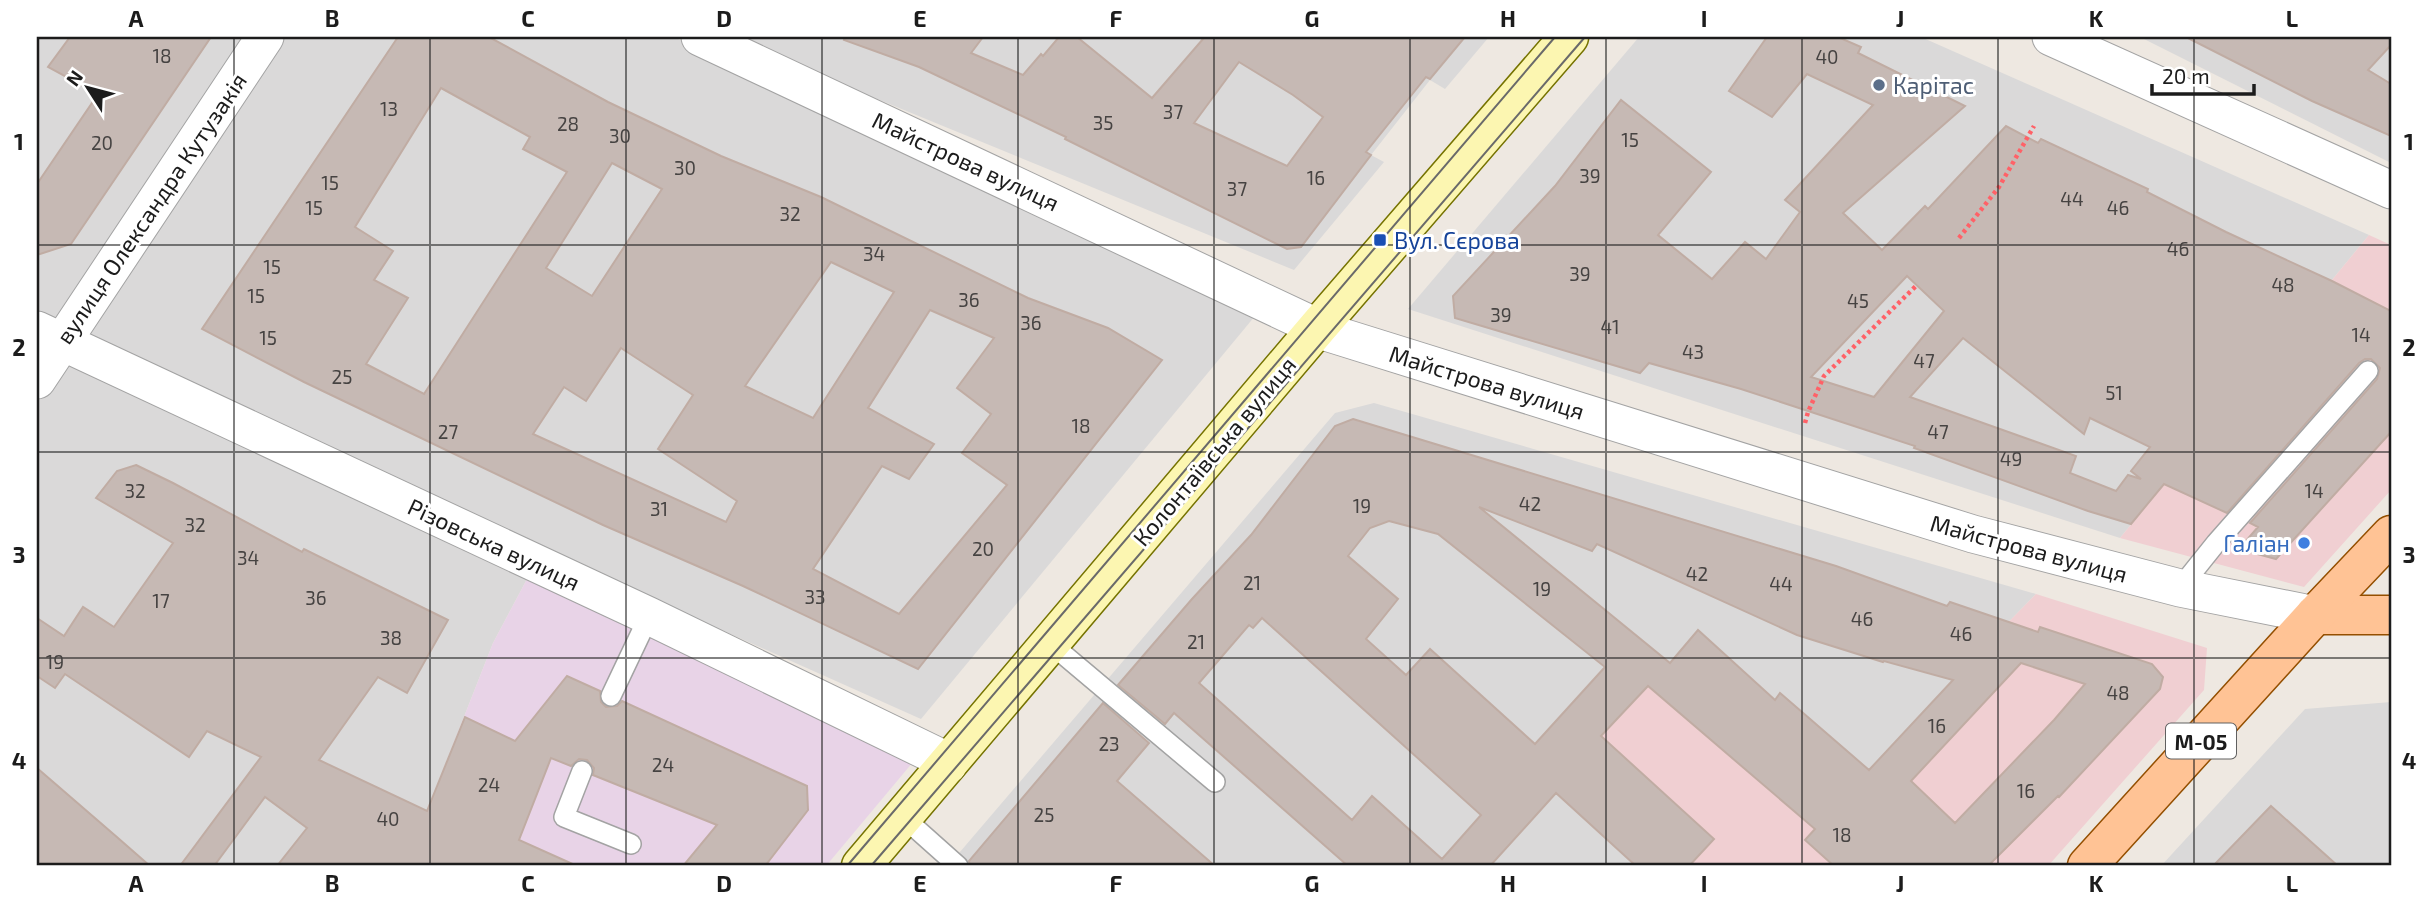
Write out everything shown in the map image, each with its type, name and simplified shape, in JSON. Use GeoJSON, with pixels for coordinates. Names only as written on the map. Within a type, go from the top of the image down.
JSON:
{"type":"FeatureCollection","features":[{"type":"Feature","properties":{"kind":"main road","name":"Колонтаївська вулиця"},"geometry":{"type":"LineString","coordinates":[[861,866],[1318,327],[1569,37]]}},
{"type":"Feature","properties":{"kind":"main road","name":"М-05"},"geometry":{"type":"LineString","coordinates":[[2087,866],[2391,535]]}},
{"type":"Feature","properties":{"kind":"main road"},"geometry":{"type":"LineString","coordinates":[[2315,615],[2391,615]]}},
{"type":"Feature","properties":{"kind":"street","name":"вулиця Олександра Кутузакія"},"geometry":{"type":"LineString","coordinates":[[37,380],[50,336],[265,37]]}},
{"type":"Feature","properties":{"kind":"street","name":"Майстрова вулиця"},"geometry":{"type":"LineString","coordinates":[[700,37],[1328,332],[1973,534],[2180,588],[2315,615]]}},
{"type":"Feature","properties":{"kind":"street"},"geometry":{"type":"LineString","coordinates":[[2050,37],[2391,190]]}},
{"type":"Feature","properties":{"kind":"street","name":"Різовська вулиця"},"geometry":{"type":"LineString","coordinates":[[50,336],[649,616],[941,758],[948,765]]}},
{"type":"Feature","properties":{"kind":"lane"},"geometry":{"type":"LineString","coordinates":[[2180,588],[2216,543],[2368,371]]}},
{"type":"Feature","properties":{"kind":"lane"},"geometry":{"type":"LineString","coordinates":[[611,696],[649,616]]}},
{"type":"Feature","properties":{"kind":"lane"},"geometry":{"type":"LineString","coordinates":[[1051,644],[1215,782]]}},
{"type":"Feature","properties":{"kind":"lane"},"geometry":{"type":"LineString","coordinates":[[582,771],[564,817],[631,844]]}},
{"type":"Feature","properties":{"kind":"lane"},"geometry":{"type":"LineString","coordinates":[[903,817],[958,866]]}},
{"type":"Feature","properties":{"kind":"path"},"geometry":{"type":"LineString","coordinates":[[1959,238],[1999,187],[2034,126]]}},
{"type":"Feature","properties":{"kind":"path"},"geometry":{"type":"LineString","coordinates":[[1805,423],[1824,376],[1917,285]]}},
{"type":"Feature","properties":{"kind":"shaded area"},"geometry":{"type":"Polygon","coordinates":[[[37,37],[260,37],[61,334],[37,322],[37,37]]]}},
{"type":"Feature","properties":{"kind":"shaded area"},"geometry":{"type":"Polygon","coordinates":[[[270,37],[674,37],[1255,316],[921,719],[72,340],[270,37]]]}},
{"type":"Feature","properties":{"kind":"shaded area"},"geometry":{"type":"Polygon","coordinates":[[[726,37],[1489,37],[1445,89],[1430,80],[1371,155],[1384,162],[1294,270],[726,37]]]}},
{"type":"Feature","properties":{"kind":"shaded area"},"geometry":{"type":"Polygon","coordinates":[[[1639,37],[1921,37],[2369,235],[2120,538],[1408,309],[1639,37]]]}},
{"type":"Feature","properties":{"kind":"shaded area"},"geometry":{"type":"Polygon","coordinates":[[[2140,37],[2391,37],[2391,163],[2140,37]]]}},
{"type":"Feature","properties":{"kind":"shaded area"},"geometry":{"type":"Polygon","coordinates":[[[2369,235],[2391,245],[2391,490],[2304,587],[2120,538],[2369,235]]]}},
{"type":"Feature","properties":{"kind":"shaded area"},"geometry":{"type":"Polygon","coordinates":[[[63,347],[535,564],[493,643],[412,852],[369,826],[333,866],[37,866],[37,385],[63,347]]]}},
{"type":"Feature","properties":{"kind":"shaded area"},"geometry":{"type":"Polygon","coordinates":[[[1374,403],[2036,594],[1840,802],[1649,687],[1552,789],[1636,866],[948,866],[1335,413],[1374,403]]]}},
{"type":"Feature","properties":{"kind":"shaded area"},"geometry":{"type":"Polygon","coordinates":[[[535,564],[913,762],[826,866],[407,866],[493,643],[535,564]]]}},
{"type":"Feature","properties":{"kind":"shaded area"},"geometry":{"type":"Polygon","coordinates":[[[2036,594],[2207,648],[2204,690],[2048,866],[1636,866],[1552,790],[1672,661],[1840,802],[2036,594]]]}},
{"type":"Feature","properties":{"kind":"shaded area"},"geometry":{"type":"Polygon","coordinates":[[[2391,702],[2391,866],[2161,866],[2305,709],[2391,702]]]}},
{"type":"Feature","properties":{"kind":"building"},"geometry":{"type":"Polygon","coordinates":[[[70,37],[211,37],[71,244],[37,255],[37,184],[98,94],[48,67],[70,37]]]}},
{"type":"Feature","properties":{"kind":"building"},"geometry":{"type":"Polygon","coordinates":[[[398,37],[489,37],[608,102],[721,156],[821,197],[1028,298],[1108,328],[1162,360],[918,669],[743,586],[603,525],[304,382],[202,329],[398,37]],[[441,88],[355,227],[393,251],[374,280],[408,298],[366,364],[424,394],[567,172],[523,149],[530,137],[441,88]],[[612,163],[546,268],[592,296],[662,189],[612,163]],[[831,262],[745,386],[813,418],[894,292],[831,262]],[[930,310],[868,408],[934,444],[909,479],[882,466],[813,569],[899,614],[1007,485],[962,453],[991,414],[957,388],[994,338],[930,310]],[[621,348],[586,401],[564,387],[533,434],[726,522],[737,501],[658,449],[693,395],[621,348]]]}},
{"type":"Feature","properties":{"kind":"building"},"geometry":{"type":"Polygon","coordinates":[[[845,37],[983,37],[971,53],[1023,75],[1059,37],[1077,37],[1152,98],[1203,39],[1199,37],[1465,37],[1430,79],[1426,77],[1366,152],[1371,155],[1301,247],[1287,249],[1065,139],[1066,137],[919,67],[844,40],[845,37]],[[1239,62],[1194,123],[1287,166],[1323,117],[1239,62]]]}},
{"type":"Feature","properties":{"kind":"building"},"geometry":{"type":"Polygon","coordinates":[[[1767,37],[1838,37],[1861,47],[1858,53],[1965,106],[1843,213],[1882,250],[1925,206],[1928,209],[2006,126],[2038,143],[2041,139],[2148,189],[2147,192],[2226,232],[2391,311],[2391,432],[2276,559],[2239,549],[2258,527],[2250,523],[2377,379],[2380,368],[2371,359],[2359,363],[2227,513],[2164,484],[2131,524],[2088,511],[1914,448],[1915,446],[1741,389],[1649,363],[1640,373],[1455,318],[1453,296],[1555,186],[1621,100],[1711,172],[1658,235],[1712,279],[1745,242],[1766,259],[1800,212],[1785,200],[1873,105],[1807,74],[1772,117],[1729,91],[1767,37]],[[1907,276],[1811,377],[1874,397],[1944,311],[1907,276]],[[1963,338],[1910,397],[2076,456],[2070,473],[2116,491],[2128,475],[2141,479],[2131,471],[2150,447],[2090,418],[2084,434],[1963,338]]]}},
{"type":"Feature","properties":{"kind":"building"},"geometry":{"type":"Polygon","coordinates":[[[2186,37],[2391,37],[2391,45],[2368,70],[2391,84],[2391,136],[2312,101],[2186,37]]]}},
{"type":"Feature","properties":{"kind":"building"},"geometry":{"type":"Polygon","coordinates":[[[1353,419],[1836,566],[1947,606],[1950,602],[2038,632],[2040,627],[2152,664],[2163,677],[2160,689],[2059,797],[1988,866],[1834,866],[1805,840],[1815,829],[1648,686],[1601,736],[1714,839],[1689,866],[1636,866],[1556,793],[1490,866],[1348,866],[1174,713],[1165,724],[1118,685],[1251,535],[1335,426],[1353,419]],[[1479,507],[1670,663],[1698,630],[1775,700],[1780,693],[1869,770],[1953,680],[1883,662],[1797,635],[1597,544],[1592,551],[1479,507]],[[1389,521],[1370,528],[1348,556],[1398,599],[1366,639],[1406,675],[1430,649],[1535,744],[1605,667],[1438,534],[1389,521]],[[1262,618],[1253,628],[1249,625],[1199,683],[1352,820],[1372,796],[1442,859],[1481,815],[1262,618]],[[2021,663],[1911,781],[1955,823],[2085,684],[2021,663]]]}},
{"type":"Feature","properties":{"kind":"building"},"geometry":{"type":"Polygon","coordinates":[[[136,465],[302,552],[304,549],[448,620],[407,693],[378,677],[319,760],[427,811],[465,717],[515,741],[567,676],[600,691],[601,702],[606,707],[617,706],[622,701],[807,786],[808,810],[765,866],[683,866],[717,825],[593,775],[594,768],[587,760],[579,759],[571,766],[551,758],[519,840],[577,866],[277,866],[307,828],[265,797],[214,866],[180,866],[261,757],[207,731],[189,757],[65,674],[55,688],[37,676],[37,618],[64,636],[83,607],[114,627],[173,543],[96,498],[117,471],[136,465]]]}},
{"type":"Feature","properties":{"kind":"building"},"geometry":{"type":"Polygon","coordinates":[[[1103,703],[1149,743],[1117,781],[1215,866],[970,866],[969,861],[1103,703]]]}},
{"type":"Feature","properties":{"kind":"building"},"geometry":{"type":"Polygon","coordinates":[[[37,768],[118,838],[150,866],[37,866],[37,768]]]}},
{"type":"Feature","properties":{"kind":"building"},"geometry":{"type":"Polygon","coordinates":[[[2271,806],[2338,866],[2213,866],[2271,806]]]}},
{"type":"Feature","properties":{"kind":"tram line"},"geometry":{"type":"LineString","coordinates":[[847,866],[1555,37]]}},
{"type":"Feature","properties":{"kind":"tram line"},"geometry":{"type":"LineString","coordinates":[[871,866],[1585,37]]}},
{"type":"Feature","properties":{"kind":"place","name":"Карітас"},"geometry":{"type":"Point","coordinates":[1879,85]}},
{"type":"Feature","properties":{"kind":"place","name":"Вул. Сєрова"},"geometry":{"type":"Point","coordinates":[1380,240]}},
{"type":"Feature","properties":{"kind":"place","name":"Галіан"},"geometry":{"type":"Point","coordinates":[2304,543]}}]}
